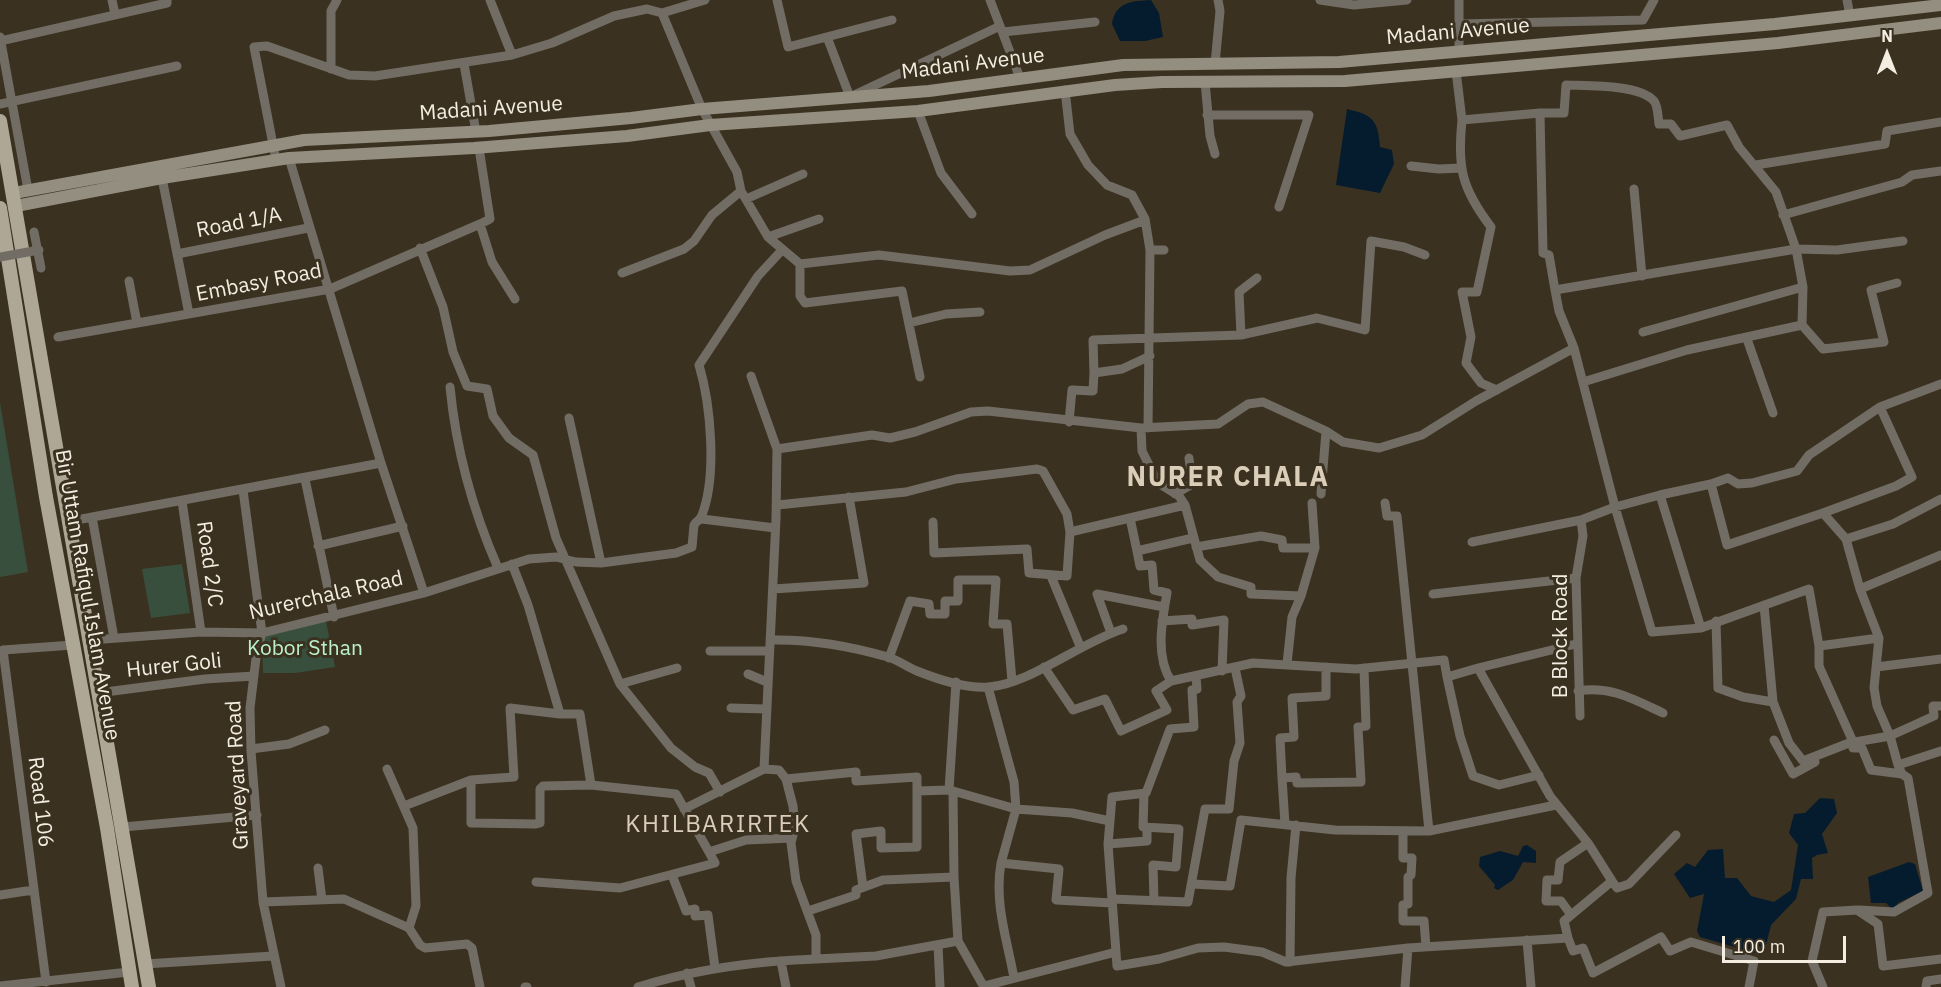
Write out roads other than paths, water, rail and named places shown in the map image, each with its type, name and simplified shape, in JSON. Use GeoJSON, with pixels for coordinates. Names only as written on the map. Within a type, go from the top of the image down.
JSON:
{"type":"FeatureCollection","features":[{"type":"Feature","properties":{"kind":"main road","name":"Madani Avenue"},"geometry":{"type":"LineString","coordinates":[[19,196],[85,180],[272,144],[355,137],[476,132],[929,91],[1123,65],[1339,62],[1941,6]]}},
{"type":"Feature","properties":{"kind":"main road"},"geometry":{"type":"LineString","coordinates":[[1870,14],[1873,32]]}},
{"type":"Feature","properties":{"kind":"main road","name":"Madani Avenue"},"geometry":{"type":"LineString","coordinates":[[19,196],[87,193],[162,178],[282,159],[479,148],[616,137],[710,125],[918,111],[1065,90],[1162,82],[1346,81],[1873,32],[1941,23]]}},
{"type":"Feature","properties":{"kind":"main road"},"geometry":{"type":"LineString","coordinates":[[1456,71],[1459,50]]}},
{"type":"Feature","properties":{"kind":"main road","name":"Bir Uttam Rafiqul Islam Avenue"},"geometry":{"type":"LineString","coordinates":[[0,121],[19,196],[57,454],[71,520],[98,693],[149,987]]}},
{"type":"Feature","properties":{"kind":"main road"},"geometry":{"type":"LineString","coordinates":[[85,180],[87,193]]}},
{"type":"Feature","properties":{"kind":"main road","name":"Bir Uttam Rafiqul Islam Avenue"},"geometry":{"type":"LineString","coordinates":[[0,210],[73,645],[107,828],[132,987]]}},
{"type":"Feature","properties":{"kind":"main road"},"geometry":{"type":"LineString","coordinates":[[41,458],[57,454]]}},
{"type":"Feature","properties":{"kind":"street"},"geometry":{"type":"LineString","coordinates":[[112,0],[115,14]]}},
{"type":"Feature","properties":{"kind":"street"},"geometry":{"type":"LineString","coordinates":[[19,196],[13,102],[0,40],[167,3],[167,0]]}},
{"type":"Feature","properties":{"kind":"street"},"geometry":{"type":"LineString","coordinates":[[331,69],[331,11],[337,0]]}},
{"type":"Feature","properties":{"kind":"street"},"geometry":{"type":"LineString","coordinates":[[490,0],[512,55]]}},
{"type":"Feature","properties":{"kind":"street"},"geometry":{"type":"LineString","coordinates":[[423,593],[381,464],[330,289],[282,159],[272,144],[254,47],[267,46],[349,75],[375,76],[512,55],[552,43],[645,5],[662,13],[705,0]]}},
{"type":"Feature","properties":{"kind":"street"},"geometry":{"type":"LineString","coordinates":[[777,0],[789,47],[892,20]]}},
{"type":"Feature","properties":{"kind":"street"},"geometry":{"type":"LineString","coordinates":[[990,0],[1020,78]]}},
{"type":"Feature","properties":{"kind":"street"},"geometry":{"type":"LineString","coordinates":[[1215,64],[1220,11],[1218,0]]}},
{"type":"Feature","properties":{"kind":"street"},"geometry":{"type":"LineString","coordinates":[[1320,0],[1354,5],[1404,0]]}},
{"type":"Feature","properties":{"kind":"street"},"geometry":{"type":"LineString","coordinates":[[1459,0],[1459,50]]}},
{"type":"Feature","properties":{"kind":"street"},"geometry":{"type":"LineString","coordinates":[[1459,24],[1643,20],[1654,0]]}},
{"type":"Feature","properties":{"kind":"street"},"geometry":{"type":"LineString","coordinates":[[1847,0],[1850,16]]}},
{"type":"Feature","properties":{"kind":"street"},"geometry":{"type":"LineString","coordinates":[[662,13],[702,110],[737,172],[743,195],[768,237],[800,264],[879,255],[1010,272],[1030,270],[1105,235],[1145,220]]}},
{"type":"Feature","properties":{"kind":"street"},"geometry":{"type":"LineString","coordinates":[[826,37],[850,97],[1000,29],[1095,22]]}},
{"type":"Feature","properties":{"kind":"street"},"geometry":{"type":"LineString","coordinates":[[464,64],[476,132]]}},
{"type":"Feature","properties":{"kind":"street"},"geometry":{"type":"LineString","coordinates":[[0,104],[177,66]]}},
{"type":"Feature","properties":{"kind":"street"},"geometry":{"type":"LineString","coordinates":[[1456,71],[1462,120],[1462,168],[1467,194],[1491,227],[1477,292],[1462,292],[1471,338],[1466,363],[1481,383],[1497,390]]}},
{"type":"Feature","properties":{"kind":"street"},"geometry":{"type":"LineString","coordinates":[[1205,82],[1207,115],[1215,154]]}},
{"type":"Feature","properties":{"kind":"street"},"geometry":{"type":"LineString","coordinates":[[1462,120],[1564,113],[1566,85],[1618,88],[1648,96],[1656,103],[1659,124],[1671,124],[1680,135],[1727,125],[1739,147],[1776,192],[1782,215],[1796,249],[1803,287],[1802,325],[1823,348],[1884,342],[1871,290],[1897,283]]}},
{"type":"Feature","properties":{"kind":"street"},"geometry":{"type":"LineString","coordinates":[[1065,90],[1070,134],[1088,165],[1107,185],[1132,195],[1145,220],[1150,250],[1151,339],[1142,451],[1158,483],[1175,494],[1185,505],[1200,560],[1218,577],[1251,587],[1251,594],[1301,596]]}},
{"type":"Feature","properties":{"kind":"street"},"geometry":{"type":"LineString","coordinates":[[918,111],[941,173],[972,214]]}},
{"type":"Feature","properties":{"kind":"street"},"geometry":{"type":"LineString","coordinates":[[1540,113],[1543,253],[1549,255],[1559,311],[1574,348],[1615,507],[1652,632],[1701,628],[1809,589],[1819,646],[1819,666],[1854,744]]}},
{"type":"Feature","properties":{"kind":"street"},"geometry":{"type":"LineString","coordinates":[[1207,115],[1309,115],[1279,207]]}},
{"type":"Feature","properties":{"kind":"street"},"geometry":{"type":"LineString","coordinates":[[1756,165],[1885,144],[1887,131],[1941,122]]}},
{"type":"Feature","properties":{"kind":"street"},"geometry":{"type":"LineString","coordinates":[[479,148],[490,219],[480,224],[492,262],[515,299]]}},
{"type":"Feature","properties":{"kind":"street"},"geometry":{"type":"LineString","coordinates":[[1411,166],[1439,170],[1462,168]]}},
{"type":"Feature","properties":{"kind":"street"},"geometry":{"type":"LineString","coordinates":[[1782,215],[1902,182],[1911,175],[1941,171]]}},
{"type":"Feature","properties":{"kind":"street"},"geometry":{"type":"LineString","coordinates":[[622,273],[684,249],[694,241],[712,214],[743,195],[803,174]]}},
{"type":"Feature","properties":{"kind":"street"},"geometry":{"type":"LineString","coordinates":[[162,178],[189,314]]}},
{"type":"Feature","properties":{"kind":"street"},"geometry":{"type":"LineString","coordinates":[[1634,189],[1642,276]]}},
{"type":"Feature","properties":{"kind":"street"},"geometry":{"type":"LineString","coordinates":[[768,237],[819,219]]}},
{"type":"Feature","properties":{"kind":"street","name":"Embasy Road"},"geometry":{"type":"LineString","coordinates":[[58,336],[330,289],[420,248],[480,224]]}},
{"type":"Feature","properties":{"kind":"street","name":"Road 1/A"},"geometry":{"type":"LineString","coordinates":[[177,254],[308,228]]}},
{"type":"Feature","properties":{"kind":"street"},"geometry":{"type":"LineString","coordinates":[[34,232],[41,268]]}},
{"type":"Feature","properties":{"kind":"street"},"geometry":{"type":"LineString","coordinates":[[1069,422],[1072,390],[1093,391],[1093,340],[1242,335],[1317,318],[1365,330],[1371,241],[1404,247],[1425,255]]}},
{"type":"Feature","properties":{"kind":"street"},"geometry":{"type":"LineString","coordinates":[[1555,290],[1796,249],[1837,250],[1903,241]]}},
{"type":"Feature","properties":{"kind":"street"},"geometry":{"type":"LineString","coordinates":[[420,248],[443,307],[453,352],[467,386],[487,389],[493,416],[509,438],[533,455],[546,506],[564,557],[620,684],[670,748],[695,767],[709,773],[720,792]]}},
{"type":"Feature","properties":{"kind":"street"},"geometry":{"type":"LineString","coordinates":[[0,257],[39,250]]}},
{"type":"Feature","properties":{"kind":"street"},"geometry":{"type":"LineString","coordinates":[[775,528],[702,519],[710,482],[706,389],[699,365],[758,276],[782,250]]}},
{"type":"Feature","properties":{"kind":"street"},"geometry":{"type":"LineString","coordinates":[[1150,250],[1164,250]]}},
{"type":"Feature","properties":{"kind":"street"},"geometry":{"type":"LineString","coordinates":[[800,264],[800,296],[805,303],[902,291],[920,377]]}},
{"type":"Feature","properties":{"kind":"street"},"geometry":{"type":"LineString","coordinates":[[1242,335],[1239,292],[1257,278]]}},
{"type":"Feature","properties":{"kind":"street"},"geometry":{"type":"LineString","coordinates":[[129,281],[137,323]]}},
{"type":"Feature","properties":{"kind":"street"},"geometry":{"type":"LineString","coordinates":[[1644,332],[1803,287]]}},
{"type":"Feature","properties":{"kind":"street"},"geometry":{"type":"LineString","coordinates":[[909,323],[946,314],[980,312]]}},
{"type":"Feature","properties":{"kind":"street"},"geometry":{"type":"LineString","coordinates":[[1583,382],[1687,350],[1747,339],[1802,325]]}},
{"type":"Feature","properties":{"kind":"street"},"geometry":{"type":"LineString","coordinates":[[1747,339],[1773,413]]}},
{"type":"Feature","properties":{"kind":"street"},"geometry":{"type":"LineString","coordinates":[[777,449],[872,435],[890,438],[915,432],[971,412],[999,412],[1069,422],[1145,428],[1218,424],[1248,404],[1263,402],[1326,431],[1343,442],[1379,448],[1422,435],[1574,348]]}},
{"type":"Feature","properties":{"kind":"street"},"geometry":{"type":"LineString","coordinates":[[1094,373],[1122,369],[1150,356]]}},
{"type":"Feature","properties":{"kind":"street"},"geometry":{"type":"LineString","coordinates":[[751,376],[777,449],[777,505],[764,769]]}},
{"type":"Feature","properties":{"kind":"street"},"geometry":{"type":"LineString","coordinates":[[1473,542],[1581,520],[1615,507],[1728,478],[1738,484],[1752,483],[1797,471],[1809,455],[1880,406],[1941,384]]}},
{"type":"Feature","properties":{"kind":"street"},"geometry":{"type":"LineString","coordinates":[[450,387],[469,489],[480,527],[498,568]]}},
{"type":"Feature","properties":{"kind":"street"},"geometry":{"type":"LineString","coordinates":[[1711,484],[1727,545],[1896,486],[1912,477],[1880,406]]}},
{"type":"Feature","properties":{"kind":"street"},"geometry":{"type":"LineString","coordinates":[[569,418],[602,563]]}},
{"type":"Feature","properties":{"kind":"street"},"geometry":{"type":"LineString","coordinates":[[1321,494],[1326,431]]}},
{"type":"Feature","properties":{"kind":"street"},"geometry":{"type":"LineString","coordinates":[[1175,494],[1192,484],[1190,458]]}},
{"type":"Feature","properties":{"kind":"street"},"geometry":{"type":"LineString","coordinates":[[71,520],[305,480],[381,464]]}},
{"type":"Feature","properties":{"kind":"street"},"geometry":{"type":"LineString","coordinates":[[777,505],[906,492],[956,479],[1038,469],[1042,471],[1067,514],[1070,532],[1067,576],[1029,573],[1027,549],[934,553],[933,522]]}},
{"type":"Feature","properties":{"kind":"street"},"geometry":{"type":"LineString","coordinates":[[305,480],[334,617]]}},
{"type":"Feature","properties":{"kind":"street","name":"Graveyard Road"},"geometry":{"type":"LineString","coordinates":[[243,490],[262,633],[250,708],[262,902],[281,987]]}},
{"type":"Feature","properties":{"kind":"street"},"geometry":{"type":"LineString","coordinates":[[1660,495],[1701,628]]}},
{"type":"Feature","properties":{"kind":"street"},"geometry":{"type":"LineString","coordinates":[[773,589],[864,584],[849,497]]}},
{"type":"Feature","properties":{"kind":"street"},"geometry":{"type":"LineString","coordinates":[[1846,539],[1869,534],[1893,524],[1941,499]]}},
{"type":"Feature","properties":{"kind":"street","name":"Road 2/C"},"geometry":{"type":"LineString","coordinates":[[182,501],[201,632]]}},
{"type":"Feature","properties":{"kind":"street"},"geometry":{"type":"LineString","coordinates":[[1287,664],[1292,616],[1301,596],[1315,548],[1312,503]]}},
{"type":"Feature","properties":{"kind":"street"},"geometry":{"type":"LineString","coordinates":[[1385,503],[1387,516],[1397,516],[1430,831]]}},
{"type":"Feature","properties":{"kind":"street"},"geometry":{"type":"LineString","coordinates":[[1070,532],[1185,505]]}},
{"type":"Feature","properties":{"kind":"street"},"geometry":{"type":"LineString","coordinates":[[1823,513],[1846,539],[1860,589],[1879,638],[1876,706],[1890,736],[1900,769],[1908,778],[1928,893],[1894,912],[1857,910],[1823,912],[1812,961],[1823,987]]}},
{"type":"Feature","properties":{"kind":"street"},"geometry":{"type":"LineString","coordinates":[[92,517],[114,638]]}},
{"type":"Feature","properties":{"kind":"street"},"geometry":{"type":"LineString","coordinates":[[1131,518],[1140,566],[1152,565],[1154,590],[1167,593],[1162,621],[1162,667],[1171,681]]}},
{"type":"Feature","properties":{"kind":"street","name":"Nurerchala Road"},"geometry":{"type":"LineString","coordinates":[[90,640],[201,632],[262,633],[334,617],[423,593],[512,564],[545,557],[564,557],[576,562],[602,563],[687,549],[694,543],[696,521],[702,519]]}},
{"type":"Feature","properties":{"kind":"street","name":"B Block Road"},"geometry":{"type":"LineString","coordinates":[[1580,716],[1576,644],[1576,578],[1583,536],[1581,520]]}},
{"type":"Feature","properties":{"kind":"street"},"geometry":{"type":"LineString","coordinates":[[318,546],[403,526]]}},
{"type":"Feature","properties":{"kind":"street"},"geometry":{"type":"LineString","coordinates":[[1137,551],[1261,536],[1282,540],[1283,548],[1315,548]]}},
{"type":"Feature","properties":{"kind":"street"},"geometry":{"type":"LineString","coordinates":[[1860,589],[1941,555]]}},
{"type":"Feature","properties":{"kind":"street"},"geometry":{"type":"LineString","coordinates":[[512,564],[528,605],[560,714]]}},
{"type":"Feature","properties":{"kind":"street"},"geometry":{"type":"LineString","coordinates":[[1051,576],[1080,646]]}},
{"type":"Feature","properties":{"kind":"street"},"geometry":{"type":"LineString","coordinates":[[1433,594],[1576,578]]}},
{"type":"Feature","properties":{"kind":"street"},"geometry":{"type":"LineString","coordinates":[[889,658],[910,602],[929,604],[930,614],[945,614],[945,601],[958,601],[958,580],[996,580],[993,624],[1007,624],[1012,681]]}},
{"type":"Feature","properties":{"kind":"street"},"geometry":{"type":"LineString","coordinates":[[1111,633],[1097,594],[1164,607]]}},
{"type":"Feature","properties":{"kind":"street"},"geometry":{"type":"LineString","coordinates":[[1764,605],[1773,702],[1789,743],[1803,761],[1849,743],[1854,744],[1890,736],[1934,716],[1934,706],[1941,706]]}},
{"type":"Feature","properties":{"kind":"street"},"geometry":{"type":"LineString","coordinates":[[1162,621],[1192,619],[1192,624],[1224,620],[1222,671]]}},
{"type":"Feature","properties":{"kind":"street"},"geometry":{"type":"LineString","coordinates":[[1716,621],[1718,688],[1743,698],[1773,702]]}},
{"type":"Feature","properties":{"kind":"street"},"geometry":{"type":"LineString","coordinates":[[770,640],[826,644],[889,658],[917,671],[956,682],[988,687],[1012,681],[1044,667],[1080,646],[1123,629]]}},
{"type":"Feature","properties":{"kind":"street"},"geometry":{"type":"LineString","coordinates":[[1819,646],[1879,638]]}},
{"type":"Feature","properties":{"kind":"street"},"geometry":{"type":"LineString","coordinates":[[1447,677],[1576,644]]}},
{"type":"Feature","properties":{"kind":"street","name":"Road 106"},"geometry":{"type":"LineString","coordinates":[[46,982],[2,650],[73,645]]}},
{"type":"Feature","properties":{"kind":"street"},"geometry":{"type":"LineString","coordinates":[[710,651],[769,651]]}},
{"type":"Feature","properties":{"kind":"street"},"geometry":{"type":"LineString","coordinates":[[1876,667],[1941,659]]}},
{"type":"Feature","properties":{"kind":"street"},"geometry":{"type":"LineString","coordinates":[[1044,667],[1073,710],[1105,699],[1121,731],[1167,710],[1156,691],[1171,681],[1253,663],[1364,669],[1444,660],[1460,736],[1473,776],[1499,785],[1539,775]]}},
{"type":"Feature","properties":{"kind":"street"},"geometry":{"type":"LineString","coordinates":[[1285,824],[1280,738],[1294,737],[1292,698],[1326,696],[1326,667]]}},
{"type":"Feature","properties":{"kind":"street"},"geometry":{"type":"LineString","coordinates":[[620,684],[677,668]]}},
{"type":"Feature","properties":{"kind":"street"},"geometry":{"type":"LineString","coordinates":[[1001,863],[1059,870],[1056,900],[1188,902],[1205,809],[1228,809],[1234,761],[1240,743],[1237,702],[1242,696],[1235,668]]}},
{"type":"Feature","properties":{"kind":"street"},"geometry":{"type":"LineString","coordinates":[[1478,668],[1556,805],[1588,843],[1617,888],[1629,884],[1676,835]]}},
{"type":"Feature","properties":{"kind":"street"},"geometry":{"type":"LineString","coordinates":[[1282,778],[1296,777],[1297,783],[1361,782],[1358,727],[1366,726],[1364,669]]}},
{"type":"Feature","properties":{"kind":"street"},"geometry":{"type":"LineString","coordinates":[[748,674],[767,682]]}},
{"type":"Feature","properties":{"kind":"street","name":"Hurer Goli"},"geometry":{"type":"LineString","coordinates":[[98,693],[205,679],[254,676]]}},
{"type":"Feature","properties":{"kind":"street"},"geometry":{"type":"LineString","coordinates":[[1154,900],[1154,865],[1176,867],[1179,829],[1143,827],[1144,793],[1146,793],[1170,729],[1194,727],[1192,690],[1197,689],[1196,677]]}},
{"type":"Feature","properties":{"kind":"street"},"geometry":{"type":"LineString","coordinates":[[956,682],[951,790],[958,941],[984,986],[1116,952]]}},
{"type":"Feature","properties":{"kind":"street"},"geometry":{"type":"LineString","coordinates":[[988,687],[995,720],[1009,757],[1016,809],[1001,863],[998,883],[1001,928],[1006,938],[1014,978]]}},
{"type":"Feature","properties":{"kind":"street"},"geometry":{"type":"LineString","coordinates":[[1578,691],[1604,689],[1623,694],[1663,713]]}},
{"type":"Feature","properties":{"kind":"street"},"geometry":{"type":"LineString","coordinates":[[404,806],[471,780],[514,777],[510,708],[580,714],[591,785]]}},
{"type":"Feature","properties":{"kind":"street"},"geometry":{"type":"LineString","coordinates":[[731,708],[766,709]]}},
{"type":"Feature","properties":{"kind":"street"},"geometry":{"type":"LineString","coordinates":[[0,718],[11,716]]}},
{"type":"Feature","properties":{"kind":"street"},"geometry":{"type":"LineString","coordinates":[[251,749],[289,744],[325,730]]}},
{"type":"Feature","properties":{"kind":"street"},"geometry":{"type":"LineString","coordinates":[[1773,740],[1793,774],[1848,748],[1862,748],[1871,770],[1900,769],[1941,751]]}},
{"type":"Feature","properties":{"kind":"street"},"geometry":{"type":"LineString","coordinates":[[387,769],[413,828],[416,906],[409,928]]}},
{"type":"Feature","properties":{"kind":"street"},"geometry":{"type":"LineString","coordinates":[[684,809],[764,769],[779,770],[786,778],[795,827],[792,837],[796,881],[816,935],[816,959]]}},
{"type":"Feature","properties":{"kind":"street"},"geometry":{"type":"LineString","coordinates":[[786,778],[856,772],[856,781],[917,777],[917,847],[881,848],[881,831],[856,834],[863,887]]}},
{"type":"Feature","properties":{"kind":"street"},"geometry":{"type":"LineString","coordinates":[[471,780],[471,823],[540,823],[540,789],[543,786],[591,785],[676,794],[715,863],[620,888],[536,882]]}},
{"type":"Feature","properties":{"kind":"street"},"geometry":{"type":"LineString","coordinates":[[917,791],[951,790],[1016,809],[1072,813],[1110,821]]}},
{"type":"Feature","properties":{"kind":"street"},"geometry":{"type":"LineString","coordinates":[[1144,793],[1112,797],[1108,844],[1117,966],[1158,959],[1198,948],[1224,946],[1262,952],[1290,962],[1426,946],[1568,938]]}},
{"type":"Feature","properties":{"kind":"street"},"geometry":{"type":"LineString","coordinates":[[1192,884],[1230,886],[1241,820],[1335,830],[1430,831],[1556,805]]}},
{"type":"Feature","properties":{"kind":"street"},"geometry":{"type":"LineString","coordinates":[[123,827],[257,815]]}},
{"type":"Feature","properties":{"kind":"street"},"geometry":{"type":"LineString","coordinates":[[1290,962],[1291,878],[1296,825]]}},
{"type":"Feature","properties":{"kind":"street"},"geometry":{"type":"LineString","coordinates":[[1108,844],[1147,841],[1147,827]]}},
{"type":"Feature","properties":{"kind":"street"},"geometry":{"type":"LineString","coordinates":[[1403,831],[1403,858],[1412,858],[1411,875],[1408,877],[1408,904],[1403,905],[1403,921],[1424,921],[1426,946]]}},
{"type":"Feature","properties":{"kind":"street"},"geometry":{"type":"LineString","coordinates":[[709,852],[746,840],[792,837]]}},
{"type":"Feature","properties":{"kind":"street"},"geometry":{"type":"LineString","coordinates":[[1571,915],[1561,901],[1546,901],[1547,880],[1558,880],[1560,862],[1588,843]]}},
{"type":"Feature","properties":{"kind":"street"},"geometry":{"type":"LineString","coordinates":[[318,868],[322,900]]}},
{"type":"Feature","properties":{"kind":"street"},"geometry":{"type":"LineString","coordinates":[[672,875],[686,911],[695,909],[695,916],[708,915],[715,968]]}},
{"type":"Feature","properties":{"kind":"street"},"geometry":{"type":"LineString","coordinates":[[807,911],[856,895],[856,890],[883,880],[954,877]]}},
{"type":"Feature","properties":{"kind":"street"},"geometry":{"type":"LineString","coordinates":[[1612,881],[1564,921],[1573,951],[1583,948],[1593,973],[1661,937],[1670,951],[1690,942],[1754,961],[1749,987]]}},
{"type":"Feature","properties":{"kind":"street"},"geometry":{"type":"LineString","coordinates":[[0,895],[33,890]]}},
{"type":"Feature","properties":{"kind":"street"},"geometry":{"type":"LineString","coordinates":[[262,902],[344,899],[409,928],[425,948],[467,944],[472,948],[480,987]]}},
{"type":"Feature","properties":{"kind":"street"},"geometry":{"type":"LineString","coordinates":[[1857,910],[1878,924],[1883,966],[1941,960]]}},
{"type":"Feature","properties":{"kind":"street"},"geometry":{"type":"LineString","coordinates":[[1527,940],[1531,987]]}},
{"type":"Feature","properties":{"kind":"street"},"geometry":{"type":"LineString","coordinates":[[638,987],[661,984],[687,973],[715,968],[781,961],[856,959],[958,941]]}},
{"type":"Feature","properties":{"kind":"street"},"geometry":{"type":"LineString","coordinates":[[938,945],[940,987]]}},
{"type":"Feature","properties":{"kind":"street"},"geometry":{"type":"LineString","coordinates":[[1405,987],[1408,948]]}},
{"type":"Feature","properties":{"kind":"street"},"geometry":{"type":"LineString","coordinates":[[145,964],[273,956]]}},
{"type":"Feature","properties":{"kind":"street"},"geometry":{"type":"LineString","coordinates":[[781,961],[786,987]]}},
{"type":"Feature","properties":{"kind":"street"},"geometry":{"type":"LineString","coordinates":[[0,986],[46,982],[66,983],[129,972]]}},
{"type":"Feature","properties":{"kind":"street"},"geometry":{"type":"LineString","coordinates":[[687,973],[691,987]]}},
{"type":"Feature","properties":{"kind":"street"},"geometry":{"type":"LineString","coordinates":[[1926,987],[1927,981],[1941,979]]}},
{"type":"Feature","properties":{"kind":"water"},"geometry":{"type":"Polygon","coordinates":[[[1151,0],[1159,13],[1163,37],[1145,41],[1120,41],[1112,24],[1117,11],[1131,2],[1151,0]]]}},
{"type":"Feature","properties":{"kind":"water"},"geometry":{"type":"Polygon","coordinates":[[[1347,109],[1369,117],[1376,125],[1380,147],[1392,150],[1394,164],[1380,193],[1336,185],[1347,109]]]}},
{"type":"Feature","properties":{"kind":"water"},"geometry":{"type":"Polygon","coordinates":[[[1820,798],[1834,799],[1837,813],[1822,834],[1828,853],[1812,858],[1813,879],[1801,879],[1796,899],[1771,925],[1765,949],[1759,946],[1755,953],[1700,937],[1697,931],[1704,894],[1690,898],[1674,874],[1687,863],[1695,867],[1708,850],[1723,849],[1725,878],[1737,878],[1751,896],[1774,902],[1791,890],[1798,845],[1789,833],[1794,814],[1805,813],[1820,798]]]}},
{"type":"Feature","properties":{"kind":"water"},"geometry":{"type":"Polygon","coordinates":[[[1527,845],[1536,851],[1536,863],[1523,862],[1513,880],[1498,890],[1494,888],[1495,885],[1479,866],[1480,857],[1500,851],[1518,856],[1523,846],[1527,845]]]}},
{"type":"Feature","properties":{"kind":"water"},"geometry":{"type":"Polygon","coordinates":[[[1909,862],[1915,864],[1923,891],[1898,903],[1892,909],[1886,903],[1871,903],[1868,877],[1909,862]]]}},
{"type":"Feature","properties":{"kind":"district","name":"NURER CHALA"},"geometry":{"type":"Point","coordinates":[1228,478]}},
{"type":"Feature","properties":{"kind":"district","name":"KHILBARIRTEK"},"geometry":{"type":"Point","coordinates":[718,825]}},
{"type":"Feature","properties":{"kind":"park label","name":"Kobor Sthan"},"geometry":{"type":"Point","coordinates":[305,649]}}]}
